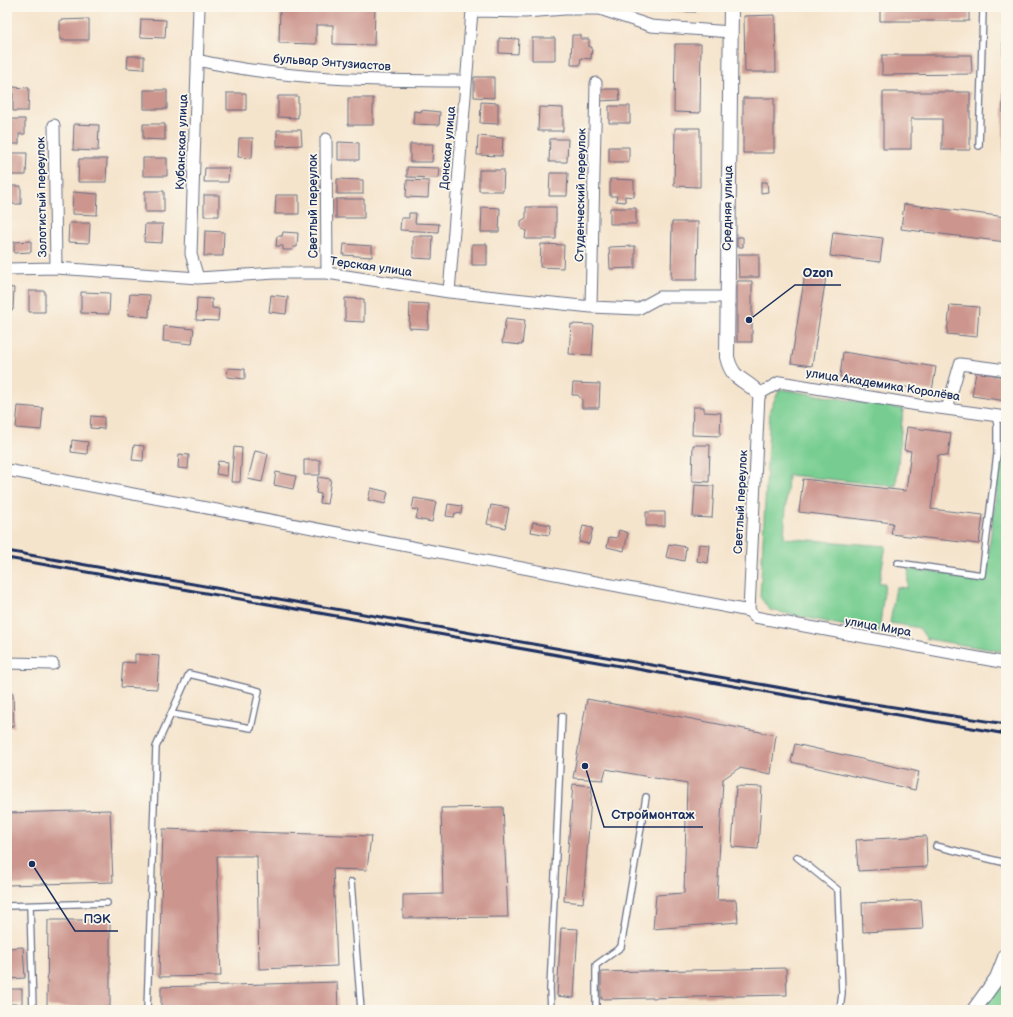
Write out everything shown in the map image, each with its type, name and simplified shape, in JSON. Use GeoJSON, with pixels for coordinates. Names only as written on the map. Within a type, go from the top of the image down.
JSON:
{"type":"FeatureCollection","features":[{"type":"Feature","properties":{"kind":"street","name":"Кубанская улица"},"geometry":{"type":"LineString","coordinates":[[198,278],[191,254],[199,7]]}},
{"type":"Feature","properties":{"kind":"street","name":"Средняя улица"},"geometry":{"type":"LineString","coordinates":[[731,7],[727,357],[730,369],[739,380],[751,385],[759,394]]}},
{"type":"Feature","properties":{"kind":"street"},"geometry":{"type":"LineString","coordinates":[[471,9],[525,12],[600,8],[651,26],[731,32]]}},
{"type":"Feature","properties":{"kind":"street","name":"Донская улица"},"geometry":{"type":"LineString","coordinates":[[449,292],[471,9]]}},
{"type":"Feature","properties":{"kind":"street","name":"бульвар Энтузиастов"},"geometry":{"type":"LineString","coordinates":[[197,60],[238,69],[319,77],[466,81]]}},
{"type":"Feature","properties":{"kind":"street","name":"Студенческий переулок"},"geometry":{"type":"LineString","coordinates":[[591,307],[596,83]]}},
{"type":"Feature","properties":{"kind":"street","name":"Золотистый переулок"},"geometry":{"type":"LineString","coordinates":[[54,126],[56,268]]}},
{"type":"Feature","properties":{"kind":"street","name":"Светлый переулок"},"geometry":{"type":"LineString","coordinates":[[326,139],[327,273]]}},
{"type":"Feature","properties":{"kind":"street","name":"Терская улица"},"geometry":{"type":"LineString","coordinates":[[7,268],[56,268],[198,278],[275,273],[327,273],[449,292],[591,307],[638,309],[660,297],[727,297]]}},
{"type":"Feature","properties":{"kind":"street"},"geometry":{"type":"LineString","coordinates":[[947,409],[960,364],[1006,370]]}},
{"type":"Feature","properties":{"kind":"street","name":"улица Академика Королёва"},"geometry":{"type":"LineString","coordinates":[[759,394],[780,382],[1000,416]]}},
{"type":"Feature","properties":{"kind":"street","name":"Светлый переулок"},"geometry":{"type":"LineString","coordinates":[[749,611],[759,394]]}},
{"type":"Feature","properties":{"kind":"street","name":"улица Мира"},"geometry":{"type":"LineString","coordinates":[[7,470],[749,611],[755,617],[1006,663]]}},
{"type":"Feature","properties":{"kind":"street"},"geometry":{"type":"LineString","coordinates":[[7,663],[53,664]]}},
{"type":"Feature","properties":{"kind":"street"},"geometry":{"type":"LineString","coordinates":[[974,1010],[997,978],[1006,955]]}},
{"type":"Feature","properties":{"kind":"lane"},"geometry":{"type":"LineString","coordinates":[[979,146],[983,10],[988,7]]}},
{"type":"Feature","properties":{"kind":"lane"},"geometry":{"type":"LineString","coordinates":[[898,563],[982,575],[997,454],[997,424],[1000,416]]}},
{"type":"Feature","properties":{"kind":"lane"},"geometry":{"type":"LineString","coordinates":[[147,1010],[156,747],[190,674],[259,691],[251,728],[172,714]]}},
{"type":"Feature","properties":{"kind":"lane"},"geometry":{"type":"LineString","coordinates":[[551,1010],[550,989],[562,716]]}},
{"type":"Feature","properties":{"kind":"lane"},"geometry":{"type":"LineString","coordinates":[[596,1010],[596,965],[621,947],[646,797]]}},
{"type":"Feature","properties":{"kind":"lane"},"geometry":{"type":"LineString","coordinates":[[936,846],[1006,863]]}},
{"type":"Feature","properties":{"kind":"lane"},"geometry":{"type":"LineString","coordinates":[[797,857],[838,890],[842,993],[840,1010]]}},
{"type":"Feature","properties":{"kind":"lane"},"geometry":{"type":"LineString","coordinates":[[351,882],[361,1010]]}},
{"type":"Feature","properties":{"kind":"lane"},"geometry":{"type":"LineString","coordinates":[[7,906],[107,903]]}},
{"type":"Feature","properties":{"kind":"lane"},"geometry":{"type":"LineString","coordinates":[[30,906],[33,1010]]}},
{"type":"Feature","properties":{"kind":"green space"},"geometry":{"type":"Polygon","coordinates":[[[780,389],[903,409],[896,486],[788,475],[784,538],[886,546],[879,583],[885,583],[879,633],[770,610],[760,597],[770,409],[780,389]]]}},
{"type":"Feature","properties":{"kind":"green space"},"geometry":{"type":"Polygon","coordinates":[[[1002,448],[1006,448],[1006,652],[927,639],[919,628],[890,623],[896,587],[907,588],[909,569],[985,578],[1002,448]]]}},
{"type":"Feature","properties":{"kind":"green space"},"geometry":{"type":"Polygon","coordinates":[[[1006,980],[1006,1010],[981,1010],[1002,981],[1006,980]]]}},
{"type":"Feature","properties":{"kind":"building"},"geometry":{"type":"Polygon","coordinates":[[[280,7],[375,7],[374,45],[333,44],[333,25],[316,25],[316,44],[279,43],[280,7]]]}},
{"type":"Feature","properties":{"kind":"building"},"geometry":{"type":"Polygon","coordinates":[[[667,7],[696,7],[696,12],[666,11],[667,7]]]}},
{"type":"Feature","properties":{"kind":"building"},"geometry":{"type":"Polygon","coordinates":[[[880,7],[969,7],[969,21],[880,21],[880,7]]]}},
{"type":"Feature","properties":{"kind":"building"},"geometry":{"type":"Polygon","coordinates":[[[775,15],[776,72],[745,72],[744,16],[775,15]]]}},
{"type":"Feature","properties":{"kind":"building"},"geometry":{"type":"Polygon","coordinates":[[[1003,18],[1006,18],[1006,163],[1003,163],[1003,18]]]}},
{"type":"Feature","properties":{"kind":"building"},"geometry":{"type":"Polygon","coordinates":[[[89,19],[89,40],[60,40],[60,20],[89,19]]]}},
{"type":"Feature","properties":{"kind":"building"},"geometry":{"type":"Polygon","coordinates":[[[141,19],[166,20],[165,38],[140,37],[141,19]]]}},
{"type":"Feature","properties":{"kind":"building"},"geometry":{"type":"Polygon","coordinates":[[[572,35],[581,35],[581,39],[589,39],[589,47],[592,47],[591,59],[581,58],[580,65],[571,65],[572,35]]]}},
{"type":"Feature","properties":{"kind":"building"},"geometry":{"type":"Polygon","coordinates":[[[499,38],[519,39],[518,54],[499,53],[499,38]]]}},
{"type":"Feature","properties":{"kind":"building"},"geometry":{"type":"Polygon","coordinates":[[[532,38],[555,38],[555,60],[532,60],[532,38]]]}},
{"type":"Feature","properties":{"kind":"building"},"geometry":{"type":"Polygon","coordinates":[[[675,44],[701,44],[700,113],[674,112],[675,44]]]}},
{"type":"Feature","properties":{"kind":"building"},"geometry":{"type":"Polygon","coordinates":[[[882,55],[971,55],[972,74],[882,75],[882,55]]]}},
{"type":"Feature","properties":{"kind":"building"},"geometry":{"type":"Polygon","coordinates":[[[128,56],[144,56],[144,69],[127,68],[128,56]]]}},
{"type":"Feature","properties":{"kind":"building"},"geometry":{"type":"Polygon","coordinates":[[[474,77],[494,77],[494,98],[474,97],[474,77]]]}},
{"type":"Feature","properties":{"kind":"building"},"geometry":{"type":"Polygon","coordinates":[[[13,87],[29,88],[28,111],[13,111],[13,87]]]}},
{"type":"Feature","properties":{"kind":"building"},"geometry":{"type":"Polygon","coordinates":[[[600,89],[619,89],[620,100],[600,101],[600,89]]]}},
{"type":"Feature","properties":{"kind":"building"},"geometry":{"type":"Polygon","coordinates":[[[144,90],[167,90],[167,109],[144,109],[144,90]]]}},
{"type":"Feature","properties":{"kind":"building"},"geometry":{"type":"Polygon","coordinates":[[[883,92],[970,92],[970,150],[942,150],[942,119],[911,119],[911,149],[883,149],[883,92]]]}},
{"type":"Feature","properties":{"kind":"building"},"geometry":{"type":"Polygon","coordinates":[[[227,93],[246,93],[246,110],[227,110],[227,93]]]}},
{"type":"Feature","properties":{"kind":"building"},"geometry":{"type":"Polygon","coordinates":[[[278,96],[298,96],[298,118],[278,117],[278,96]]]}},
{"type":"Feature","properties":{"kind":"building"},"geometry":{"type":"Polygon","coordinates":[[[348,98],[373,98],[373,125],[348,125],[348,98]]]}},
{"type":"Feature","properties":{"kind":"building"},"geometry":{"type":"Polygon","coordinates":[[[743,98],[774,98],[774,153],[743,153],[743,98]]]}},
{"type":"Feature","properties":{"kind":"building"},"geometry":{"type":"Polygon","coordinates":[[[481,102],[498,103],[498,124],[480,123],[481,102]]]}},
{"type":"Feature","properties":{"kind":"building"},"geometry":{"type":"Polygon","coordinates":[[[609,106],[630,106],[630,123],[609,123],[609,106]]]}},
{"type":"Feature","properties":{"kind":"building"},"geometry":{"type":"Polygon","coordinates":[[[539,107],[563,108],[563,131],[538,131],[539,107]]]}},
{"type":"Feature","properties":{"kind":"building"},"geometry":{"type":"Polygon","coordinates":[[[421,110],[440,112],[439,125],[413,124],[414,111],[421,112],[421,110]]]}},
{"type":"Feature","properties":{"kind":"building"},"geometry":{"type":"Polygon","coordinates":[[[7,119],[25,119],[25,134],[19,134],[19,144],[7,144],[7,119]]]}},
{"type":"Feature","properties":{"kind":"building"},"geometry":{"type":"Polygon","coordinates":[[[74,124],[99,125],[98,151],[73,150],[74,124]]]}},
{"type":"Feature","properties":{"kind":"building"},"geometry":{"type":"Polygon","coordinates":[[[143,124],[165,124],[165,140],[143,139],[143,124]]]}},
{"type":"Feature","properties":{"kind":"building"},"geometry":{"type":"Polygon","coordinates":[[[675,128],[700,128],[700,187],[674,186],[675,128]]]}},
{"type":"Feature","properties":{"kind":"building"},"geometry":{"type":"Polygon","coordinates":[[[277,130],[301,130],[302,145],[277,146],[277,130]]]}},
{"type":"Feature","properties":{"kind":"building"},"geometry":{"type":"Polygon","coordinates":[[[478,136],[503,138],[502,156],[477,155],[478,136]]]}},
{"type":"Feature","properties":{"kind":"building"},"geometry":{"type":"Polygon","coordinates":[[[239,138],[253,138],[252,158],[238,157],[239,138]]]}},
{"type":"Feature","properties":{"kind":"building"},"geometry":{"type":"Polygon","coordinates":[[[550,139],[568,139],[567,162],[549,162],[550,139]]]}},
{"type":"Feature","properties":{"kind":"building"},"geometry":{"type":"Polygon","coordinates":[[[338,142],[359,143],[359,160],[338,160],[338,142]]]}},
{"type":"Feature","properties":{"kind":"building"},"geometry":{"type":"Polygon","coordinates":[[[410,144],[433,144],[432,162],[410,162],[410,144]]]}},
{"type":"Feature","properties":{"kind":"building"},"geometry":{"type":"Polygon","coordinates":[[[609,147],[629,147],[629,162],[609,162],[609,147]]]}},
{"type":"Feature","properties":{"kind":"building"},"geometry":{"type":"Polygon","coordinates":[[[7,153],[27,153],[26,175],[7,175],[7,153]]]}},
{"type":"Feature","properties":{"kind":"building"},"geometry":{"type":"Polygon","coordinates":[[[143,158],[167,158],[167,176],[143,176],[143,158]]]}},
{"type":"Feature","properties":{"kind":"building"},"geometry":{"type":"Polygon","coordinates":[[[79,159],[107,159],[106,182],[78,182],[79,159]]]}},
{"type":"Feature","properties":{"kind":"building"},"geometry":{"type":"Polygon","coordinates":[[[407,167],[440,168],[439,178],[407,177],[407,167]]]}},
{"type":"Feature","properties":{"kind":"building"},"geometry":{"type":"Polygon","coordinates":[[[205,168],[229,168],[228,182],[204,182],[205,168]]]}},
{"type":"Feature","properties":{"kind":"building"},"geometry":{"type":"Polygon","coordinates":[[[479,170],[504,170],[503,191],[479,191],[479,170]]]}},
{"type":"Feature","properties":{"kind":"building"},"geometry":{"type":"Polygon","coordinates":[[[550,173],[568,173],[567,196],[549,196],[550,173]]]}},
{"type":"Feature","properties":{"kind":"building"},"geometry":{"type":"Polygon","coordinates":[[[337,179],[363,180],[363,194],[337,194],[337,179]]]}},
{"type":"Feature","properties":{"kind":"building"},"geometry":{"type":"Polygon","coordinates":[[[610,179],[634,180],[634,197],[625,196],[625,202],[616,201],[617,196],[610,196],[610,179]]]}},
{"type":"Feature","properties":{"kind":"building"},"geometry":{"type":"Polygon","coordinates":[[[407,180],[429,181],[428,198],[406,197],[407,180]]]}},
{"type":"Feature","properties":{"kind":"building"},"geometry":{"type":"Polygon","coordinates":[[[761,182],[767,182],[768,192],[761,193],[761,182]]]}},
{"type":"Feature","properties":{"kind":"building"},"geometry":{"type":"Polygon","coordinates":[[[7,186],[21,186],[21,204],[7,204],[7,186]]]}},
{"type":"Feature","properties":{"kind":"building"},"geometry":{"type":"Polygon","coordinates":[[[145,191],[164,191],[164,212],[145,212],[145,191]]]}},
{"type":"Feature","properties":{"kind":"building"},"geometry":{"type":"Polygon","coordinates":[[[73,192],[98,194],[97,215],[72,214],[73,192]]]}},
{"type":"Feature","properties":{"kind":"building"},"geometry":{"type":"Polygon","coordinates":[[[204,195],[219,195],[219,216],[204,216],[204,195]]]}},
{"type":"Feature","properties":{"kind":"building"},"geometry":{"type":"Polygon","coordinates":[[[276,195],[299,195],[299,214],[275,214],[276,195]]]}},
{"type":"Feature","properties":{"kind":"building"},"geometry":{"type":"Polygon","coordinates":[[[336,199],[364,199],[364,218],[336,218],[336,199]]]}},
{"type":"Feature","properties":{"kind":"building"},"geometry":{"type":"Polygon","coordinates":[[[904,204],[1006,217],[1006,242],[901,229],[904,204]]]}},
{"type":"Feature","properties":{"kind":"building"},"geometry":{"type":"Polygon","coordinates":[[[482,207],[500,208],[499,232],[481,232],[482,207]]]}},
{"type":"Feature","properties":{"kind":"building"},"geometry":{"type":"Polygon","coordinates":[[[526,207],[556,207],[556,239],[525,239],[526,231],[521,228],[521,221],[526,218],[526,207]]]}},
{"type":"Feature","properties":{"kind":"building"},"geometry":{"type":"Polygon","coordinates":[[[610,208],[636,208],[636,224],[610,224],[610,208]]]}},
{"type":"Feature","properties":{"kind":"building"},"geometry":{"type":"Polygon","coordinates":[[[409,213],[416,213],[415,223],[439,224],[438,232],[400,230],[401,218],[409,218],[409,213]]]}},
{"type":"Feature","properties":{"kind":"building"},"geometry":{"type":"Polygon","coordinates":[[[672,222],[698,222],[697,280],[671,280],[672,222]]]}},
{"type":"Feature","properties":{"kind":"building"},"geometry":{"type":"Polygon","coordinates":[[[69,223],[90,223],[89,243],[68,242],[69,223]]]}},
{"type":"Feature","properties":{"kind":"building"},"geometry":{"type":"Polygon","coordinates":[[[145,224],[163,224],[162,243],[144,242],[145,224]]]}},
{"type":"Feature","properties":{"kind":"building"},"geometry":{"type":"Polygon","coordinates":[[[205,231],[224,232],[223,256],[204,256],[205,231]]]}},
{"type":"Feature","properties":{"kind":"building"},"geometry":{"type":"Polygon","coordinates":[[[283,232],[298,233],[297,247],[293,247],[292,250],[283,250],[283,246],[276,246],[277,236],[282,236],[283,232]]]}},
{"type":"Feature","properties":{"kind":"building"},"geometry":{"type":"Polygon","coordinates":[[[833,232],[883,238],[880,262],[830,256],[833,232]]]}},
{"type":"Feature","properties":{"kind":"building"},"geometry":{"type":"Polygon","coordinates":[[[413,236],[433,236],[432,259],[413,258],[413,236]]]}},
{"type":"Feature","properties":{"kind":"building"},"geometry":{"type":"Polygon","coordinates":[[[737,237],[743,237],[743,247],[737,247],[737,237]]]}},
{"type":"Feature","properties":{"kind":"building"},"geometry":{"type":"Polygon","coordinates":[[[31,241],[31,252],[14,253],[14,242],[31,241]]]}},
{"type":"Feature","properties":{"kind":"building"},"geometry":{"type":"Polygon","coordinates":[[[344,244],[372,246],[372,257],[343,255],[344,244]]]}},
{"type":"Feature","properties":{"kind":"building"},"geometry":{"type":"Polygon","coordinates":[[[472,244],[487,244],[487,265],[472,265],[472,244]]]}},
{"type":"Feature","properties":{"kind":"building"},"geometry":{"type":"Polygon","coordinates":[[[541,244],[564,245],[563,268],[540,267],[541,244]]]}},
{"type":"Feature","properties":{"kind":"building"},"geometry":{"type":"Polygon","coordinates":[[[635,246],[635,268],[610,269],[609,247],[635,246]]]}},
{"type":"Feature","properties":{"kind":"building"},"geometry":{"type":"Polygon","coordinates":[[[738,254],[759,254],[759,277],[739,277],[738,254]]]}},
{"type":"Feature","properties":{"kind":"building"},"geometry":{"type":"Polygon","coordinates":[[[805,274],[826,277],[812,366],[791,363],[805,274]]]}},
{"type":"Feature","properties":{"kind":"building"},"geometry":{"type":"Polygon","coordinates":[[[737,281],[752,281],[752,342],[737,342],[737,281]]]}},
{"type":"Feature","properties":{"kind":"building"},"geometry":{"type":"Polygon","coordinates":[[[7,287],[14,288],[13,310],[7,309],[7,287]]]}},
{"type":"Feature","properties":{"kind":"building"},"geometry":{"type":"Polygon","coordinates":[[[29,291],[45,291],[45,312],[29,312],[29,291]]]}},
{"type":"Feature","properties":{"kind":"building"},"geometry":{"type":"Polygon","coordinates":[[[81,292],[110,293],[109,314],[81,313],[81,292]]]}},
{"type":"Feature","properties":{"kind":"building"},"geometry":{"type":"Polygon","coordinates":[[[130,294],[150,295],[149,317],[128,315],[130,294]]]}},
{"type":"Feature","properties":{"kind":"building"},"geometry":{"type":"Polygon","coordinates":[[[271,295],[288,297],[286,314],[269,312],[271,295]]]}},
{"type":"Feature","properties":{"kind":"building"},"geometry":{"type":"Polygon","coordinates":[[[197,298],[212,299],[212,308],[219,309],[218,321],[196,320],[197,298]]]}},
{"type":"Feature","properties":{"kind":"building"},"geometry":{"type":"Polygon","coordinates":[[[345,298],[364,299],[364,322],[345,321],[345,298]]]}},
{"type":"Feature","properties":{"kind":"building"},"geometry":{"type":"Polygon","coordinates":[[[410,303],[429,304],[428,329],[409,328],[410,303]]]}},
{"type":"Feature","properties":{"kind":"building"},"geometry":{"type":"Polygon","coordinates":[[[950,305],[979,307],[977,337],[947,334],[950,305]]]}},
{"type":"Feature","properties":{"kind":"building"},"geometry":{"type":"Polygon","coordinates":[[[506,318],[525,320],[522,345],[502,343],[506,318]]]}},
{"type":"Feature","properties":{"kind":"building"},"geometry":{"type":"Polygon","coordinates":[[[571,324],[594,325],[592,355],[569,354],[571,324]]]}},
{"type":"Feature","properties":{"kind":"building"},"geometry":{"type":"Polygon","coordinates":[[[164,326],[194,329],[192,344],[163,341],[164,326]]]}},
{"type":"Feature","properties":{"kind":"building"},"geometry":{"type":"Polygon","coordinates":[[[843,352],[936,367],[932,391],[840,377],[843,352]]]}},
{"type":"Feature","properties":{"kind":"building"},"geometry":{"type":"Polygon","coordinates":[[[228,368],[245,369],[245,379],[227,377],[228,368]]]}},
{"type":"Feature","properties":{"kind":"building"},"geometry":{"type":"Polygon","coordinates":[[[976,372],[1006,377],[1006,401],[972,396],[976,372]]]}},
{"type":"Feature","properties":{"kind":"building"},"geometry":{"type":"Polygon","coordinates":[[[573,383],[600,384],[599,408],[582,408],[582,400],[578,395],[572,395],[573,383]]]}},
{"type":"Feature","properties":{"kind":"building"},"geometry":{"type":"Polygon","coordinates":[[[18,406],[43,408],[41,430],[16,428],[18,406]]]}},
{"type":"Feature","properties":{"kind":"building"},"geometry":{"type":"Polygon","coordinates":[[[693,407],[704,407],[704,412],[721,413],[720,436],[692,435],[693,407]]]}},
{"type":"Feature","properties":{"kind":"building"},"geometry":{"type":"Polygon","coordinates":[[[91,416],[104,417],[104,429],[90,428],[91,416]]]}},
{"type":"Feature","properties":{"kind":"building"},"geometry":{"type":"Polygon","coordinates":[[[907,427],[951,433],[948,456],[938,455],[931,509],[983,515],[979,544],[891,534],[893,523],[799,512],[803,479],[906,491],[911,451],[904,450],[907,427]]]}},
{"type":"Feature","properties":{"kind":"building"},"geometry":{"type":"Polygon","coordinates":[[[72,440],[88,442],[87,454],[71,452],[72,440]]]}},
{"type":"Feature","properties":{"kind":"building"},"geometry":{"type":"Polygon","coordinates":[[[134,445],[144,446],[143,461],[132,460],[134,445]]]}},
{"type":"Feature","properties":{"kind":"building"},"geometry":{"type":"Polygon","coordinates":[[[693,445],[710,445],[709,482],[692,481],[693,445]]]}},
{"type":"Feature","properties":{"kind":"building"},"geometry":{"type":"Polygon","coordinates":[[[234,447],[242,448],[240,482],[231,482],[234,447]]]}},
{"type":"Feature","properties":{"kind":"building"},"geometry":{"type":"Polygon","coordinates":[[[255,451],[268,454],[262,482],[248,479],[255,451]]]}},
{"type":"Feature","properties":{"kind":"building"},"geometry":{"type":"Polygon","coordinates":[[[179,454],[189,455],[188,469],[178,468],[179,454]]]}},
{"type":"Feature","properties":{"kind":"building"},"geometry":{"type":"Polygon","coordinates":[[[304,460],[320,460],[320,475],[304,475],[304,460]]]}},
{"type":"Feature","properties":{"kind":"building"},"geometry":{"type":"Polygon","coordinates":[[[218,461],[228,462],[227,476],[216,474],[218,461]]]}},
{"type":"Feature","properties":{"kind":"building"},"geometry":{"type":"Polygon","coordinates":[[[276,472],[296,476],[293,489],[274,485],[276,472]]]}},
{"type":"Feature","properties":{"kind":"building"},"geometry":{"type":"Polygon","coordinates":[[[318,477],[331,479],[327,504],[320,503],[321,494],[316,493],[318,477]]]}},
{"type":"Feature","properties":{"kind":"building"},"geometry":{"type":"Polygon","coordinates":[[[695,485],[714,486],[712,518],[693,517],[695,485]]]}},
{"type":"Feature","properties":{"kind":"building"},"geometry":{"type":"Polygon","coordinates":[[[371,488],[388,492],[385,504],[368,500],[371,488]]]}},
{"type":"Feature","properties":{"kind":"building"},"geometry":{"type":"Polygon","coordinates":[[[414,498],[436,502],[432,522],[416,519],[418,510],[412,509],[414,498]]]}},
{"type":"Feature","properties":{"kind":"building"},"geometry":{"type":"Polygon","coordinates":[[[448,504],[462,506],[461,514],[455,513],[454,517],[446,516],[448,504]]]}},
{"type":"Feature","properties":{"kind":"building"},"geometry":{"type":"Polygon","coordinates":[[[491,505],[509,508],[505,528],[487,524],[491,505]]]}},
{"type":"Feature","properties":{"kind":"building"},"geometry":{"type":"Polygon","coordinates":[[[646,512],[665,512],[665,526],[646,526],[646,512]]]}},
{"type":"Feature","properties":{"kind":"building"},"geometry":{"type":"Polygon","coordinates":[[[533,522],[551,525],[549,535],[531,532],[533,522]]]}},
{"type":"Feature","properties":{"kind":"building"},"geometry":{"type":"Polygon","coordinates":[[[583,526],[593,528],[589,544],[579,542],[583,526]]]}},
{"type":"Feature","properties":{"kind":"building"},"geometry":{"type":"Polygon","coordinates":[[[619,530],[628,533],[624,551],[607,547],[609,537],[617,538],[619,530]]]}},
{"type":"Feature","properties":{"kind":"building"},"geometry":{"type":"Polygon","coordinates":[[[669,544],[686,547],[684,561],[666,557],[669,544]]]}},
{"type":"Feature","properties":{"kind":"building"},"geometry":{"type":"Polygon","coordinates":[[[699,544],[710,545],[708,563],[697,561],[699,544]]]}},
{"type":"Feature","properties":{"kind":"building"},"geometry":{"type":"Polygon","coordinates":[[[135,654],[159,656],[157,689],[121,687],[123,662],[135,663],[135,654]]]}},
{"type":"Feature","properties":{"kind":"building"},"geometry":{"type":"Polygon","coordinates":[[[7,693],[13,693],[14,727],[7,727],[7,693]]]}},
{"type":"Feature","properties":{"kind":"building"},"geometry":{"type":"Polygon","coordinates":[[[587,699],[776,735],[771,774],[739,768],[723,779],[717,900],[736,900],[738,922],[653,929],[656,895],[684,893],[687,784],[606,769],[603,780],[573,778],[587,699]]]}},
{"type":"Feature","properties":{"kind":"building"},"geometry":{"type":"Polygon","coordinates":[[[795,744],[919,772],[915,790],[791,762],[795,744]]]}},
{"type":"Feature","properties":{"kind":"building"},"geometry":{"type":"Polygon","coordinates":[[[573,784],[592,786],[583,903],[564,901],[573,784]]]}},
{"type":"Feature","properties":{"kind":"building"},"geometry":{"type":"Polygon","coordinates":[[[736,786],[762,787],[758,849],[732,847],[736,786]]]}},
{"type":"Feature","properties":{"kind":"building"},"geometry":{"type":"Polygon","coordinates":[[[503,807],[508,917],[403,918],[403,895],[443,894],[441,808],[503,807]]]}},
{"type":"Feature","properties":{"kind":"building"},"geometry":{"type":"Polygon","coordinates":[[[110,810],[113,882],[7,885],[7,813],[110,810]]]}},
{"type":"Feature","properties":{"kind":"building"},"geometry":{"type":"Polygon","coordinates":[[[163,829],[371,836],[367,870],[333,869],[337,966],[259,969],[257,856],[217,856],[221,976],[159,977],[163,829]]]}},
{"type":"Feature","properties":{"kind":"building"},"geometry":{"type":"Polygon","coordinates":[[[926,836],[927,867],[858,871],[856,840],[926,836]]]}},
{"type":"Feature","properties":{"kind":"building"},"geometry":{"type":"Polygon","coordinates":[[[921,900],[923,929],[863,932],[862,903],[921,900]]]}},
{"type":"Feature","properties":{"kind":"building"},"geometry":{"type":"Polygon","coordinates":[[[48,920],[110,920],[110,1007],[47,1007],[48,920]]]}},
{"type":"Feature","properties":{"kind":"building"},"geometry":{"type":"Polygon","coordinates":[[[561,928],[578,929],[574,998],[557,996],[561,928]]]}},
{"type":"Feature","properties":{"kind":"building"},"geometry":{"type":"Polygon","coordinates":[[[23,947],[25,978],[7,979],[7,948],[23,947]]]}},
{"type":"Feature","properties":{"kind":"building"},"geometry":{"type":"Polygon","coordinates":[[[786,968],[787,995],[601,999],[601,972],[786,968]]]}},
{"type":"Feature","properties":{"kind":"building"},"geometry":{"type":"Polygon","coordinates":[[[337,982],[338,1010],[161,1010],[161,987],[337,982]]]}},
{"type":"Feature","properties":{"kind":"building"},"geometry":{"type":"Polygon","coordinates":[[[7,989],[22,989],[22,1004],[7,1004],[7,989]]]}},
{"type":"Feature","properties":{"kind":"railway"},"geometry":{"type":"LineString","coordinates":[[7,551],[861,702],[1006,724]]}},
{"type":"Feature","properties":{"kind":"railway"},"geometry":{"type":"LineString","coordinates":[[7,558],[1006,734]]}},
{"type":"Feature","properties":{"kind":"place","name":"Ozon"},"geometry":{"type":"Point","coordinates":[749,320]}},
{"type":"Feature","properties":{"kind":"place","name":"Строймонтаж"},"geometry":{"type":"Point","coordinates":[585,766]}},
{"type":"Feature","properties":{"kind":"place","name":"ПЭК"},"geometry":{"type":"Point","coordinates":[32,864]}}]}
